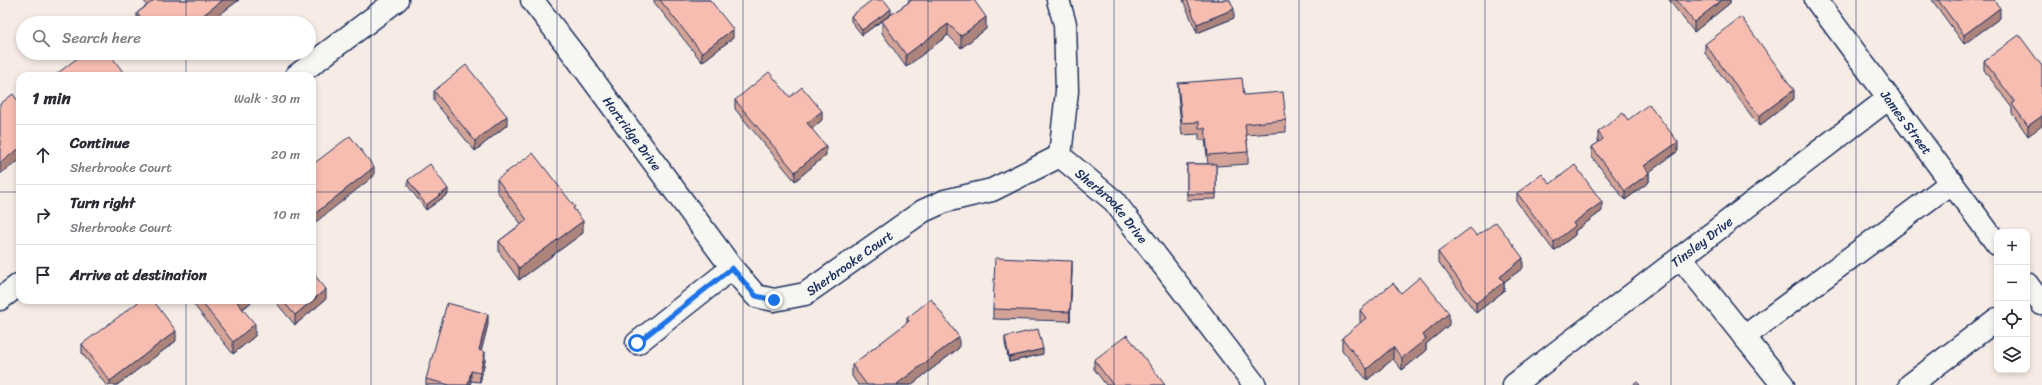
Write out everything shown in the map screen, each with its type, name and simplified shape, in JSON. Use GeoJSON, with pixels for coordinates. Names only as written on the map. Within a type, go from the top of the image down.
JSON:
{"type":"FeatureCollection","features":[{"type":"Feature","properties":{"kind":"street"},"geometry":{"type":"LineString","coordinates":[[301,72],[397,0]]}},
{"type":"Feature","properties":{"kind":"street","name":"Hartridge Drive"},"geometry":{"type":"LineString","coordinates":[[532,0],[732,268]]}},
{"type":"Feature","properties":{"kind":"street"},"geometry":{"type":"LineString","coordinates":[[1058,0],[1065,24],[1067,91],[1060,156]]}},
{"type":"Feature","properties":{"kind":"street","name":"James Street"},"geometry":{"type":"LineString","coordinates":[[1816,0],[1994,240]]}},
{"type":"Feature","properties":{"kind":"street","name":"Tinsley Drive"},"geometry":{"type":"LineString","coordinates":[[1514,385],[1889,98]]}},
{"type":"Feature","properties":{"kind":"street","name":"Sherbrooke Court"},"geometry":{"type":"LineString","coordinates":[[732,268],[756,296],[774,300],[805,294],[922,211],[945,200],[992,190],[1060,156]]}},
{"type":"Feature","properties":{"kind":"street","name":"Sherbrooke Drive"},"geometry":{"type":"LineString","coordinates":[[1060,156],[1114,201],[1255,385]]}},
{"type":"Feature","properties":{"kind":"street"},"geometry":{"type":"LineString","coordinates":[[1744,337],[1952,182]]}},
{"type":"Feature","properties":{"kind":"street"},"geometry":{"type":"LineString","coordinates":[[1681,258],[1783,385]]}},
{"type":"Feature","properties":{"kind":"street"},"geometry":{"type":"LineString","coordinates":[[637,343],[732,268]]}},
{"type":"Feature","properties":{"kind":"street"},"geometry":{"type":"LineString","coordinates":[[0,299],[16,287]]}},
{"type":"Feature","properties":{"kind":"street"},"geometry":{"type":"LineString","coordinates":[[1910,385],[1994,321]]}},
{"type":"Feature","properties":{"kind":"building"},"geometry":{"type":"Polygon","coordinates":[[[152,0],[223,0],[202,16],[139,16],[137,13],[153,1],[152,0]]]}},
{"type":"Feature","properties":{"kind":"building"},"geometry":{"type":"Polygon","coordinates":[[[660,0],[710,0],[733,29],[702,53],[660,0]]]}},
{"type":"Feature","properties":{"kind":"building"},"geometry":{"type":"Polygon","coordinates":[[[872,0],[884,0],[891,9],[862,30],[851,16],[872,0]]]}},
{"type":"Feature","properties":{"kind":"building"},"geometry":{"type":"Polygon","coordinates":[[[912,0],[974,0],[986,17],[961,36],[948,24],[906,55],[882,21],[912,0]]]}},
{"type":"Feature","properties":{"kind":"building"},"geometry":{"type":"Polygon","coordinates":[[[1187,0],[1230,0],[1234,9],[1197,24],[1187,0]]]}},
{"type":"Feature","properties":{"kind":"building"},"geometry":{"type":"Polygon","coordinates":[[[1676,0],[1722,0],[1694,22],[1676,0]]]}},
{"type":"Feature","properties":{"kind":"building"},"geometry":{"type":"Polygon","coordinates":[[[1938,0],[1994,0],[2000,8],[1964,35],[1938,0]]]}},
{"type":"Feature","properties":{"kind":"building"},"geometry":{"type":"Polygon","coordinates":[[[1741,17],[1794,90],[1759,116],[1705,44],[1741,17]]]}},
{"type":"Feature","properties":{"kind":"building"},"geometry":{"type":"Polygon","coordinates":[[[2019,35],[2042,66],[2042,116],[2028,126],[2012,104],[2015,102],[1984,61],[2019,35]]]}},
{"type":"Feature","properties":{"kind":"building"},"geometry":{"type":"Polygon","coordinates":[[[75,60],[114,60],[123,72],[59,72],[75,60]]]}},
{"type":"Feature","properties":{"kind":"building"},"geometry":{"type":"Polygon","coordinates":[[[466,65],[507,116],[475,141],[434,91],[466,65]]]}},
{"type":"Feature","properties":{"kind":"building"},"geometry":{"type":"Polygon","coordinates":[[[769,72],[790,97],[802,87],[822,111],[807,123],[826,146],[795,172],[735,100],[769,72]]]}},
{"type":"Feature","properties":{"kind":"building"},"geometry":{"type":"Polygon","coordinates":[[[1242,78],[1244,95],[1283,92],[1286,120],[1245,124],[1248,152],[1208,155],[1205,128],[1199,128],[1199,122],[1182,123],[1178,83],[1242,78]]]}},
{"type":"Feature","properties":{"kind":"building"},"geometry":{"type":"Polygon","coordinates":[[[13,94],[16,98],[16,151],[0,163],[0,104],[13,94]]]}},
{"type":"Feature","properties":{"kind":"building"},"geometry":{"type":"Polygon","coordinates":[[[1649,104],[1678,142],[1644,166],[1649,173],[1625,191],[1592,147],[1603,139],[1598,132],[1623,113],[1628,120],[1649,104]]]}},
{"type":"Feature","properties":{"kind":"building"},"geometry":{"type":"Polygon","coordinates":[[[350,136],[374,167],[316,213],[316,162],[350,136]]]}},
{"type":"Feature","properties":{"kind":"building"},"geometry":{"type":"Polygon","coordinates":[[[533,153],[575,207],[573,208],[583,221],[519,268],[499,241],[527,220],[497,179],[533,153]]]}},
{"type":"Feature","properties":{"kind":"building"},"geometry":{"type":"Polygon","coordinates":[[[430,164],[448,189],[426,205],[408,180],[430,164]]]}},
{"type":"Feature","properties":{"kind":"building"},"geometry":{"type":"Polygon","coordinates":[[[1187,164],[1216,164],[1216,194],[1187,194],[1187,164]]]}},
{"type":"Feature","properties":{"kind":"building"},"geometry":{"type":"Polygon","coordinates":[[[1575,165],[1602,202],[1573,223],[1575,226],[1554,242],[1517,193],[1542,174],[1550,184],[1575,165]]]}},
{"type":"Feature","properties":{"kind":"building"},"geometry":{"type":"Polygon","coordinates":[[[1496,222],[1523,258],[1500,277],[1504,282],[1476,303],[1438,252],[1470,228],[1477,236],[1496,222]]]}},
{"type":"Feature","properties":{"kind":"building"},"geometry":{"type":"Polygon","coordinates":[[[995,258],[1072,261],[1070,312],[993,309],[995,258]]]}},
{"type":"Feature","properties":{"kind":"building"},"geometry":{"type":"Polygon","coordinates":[[[316,277],[326,289],[316,297],[316,277]]]}},
{"type":"Feature","properties":{"kind":"building"},"geometry":{"type":"Polygon","coordinates":[[[1420,277],[1449,313],[1423,335],[1426,339],[1402,358],[1393,347],[1367,369],[1342,338],[1366,318],[1360,310],[1393,283],[1401,293],[1420,277]]]}},
{"type":"Feature","properties":{"kind":"building"},"geometry":{"type":"Polygon","coordinates":[[[931,299],[959,337],[897,384],[898,385],[867,385],[852,365],[909,321],[907,318],[931,299]]]}},
{"type":"Feature","properties":{"kind":"building"},"geometry":{"type":"Polygon","coordinates":[[[447,303],[488,314],[479,350],[485,352],[480,373],[471,371],[468,385],[450,385],[426,379],[447,303]]]}},
{"type":"Feature","properties":{"kind":"building"},"geometry":{"type":"Polygon","coordinates":[[[136,304],[156,304],[176,331],[110,381],[82,344],[136,304]]]}},
{"type":"Feature","properties":{"kind":"building"},"geometry":{"type":"Polygon","coordinates":[[[203,304],[239,304],[255,324],[233,342],[203,304]]]}},
{"type":"Feature","properties":{"kind":"building"},"geometry":{"type":"Polygon","coordinates":[[[285,304],[308,304],[295,315],[285,304]]]}},
{"type":"Feature","properties":{"kind":"building"},"geometry":{"type":"Polygon","coordinates":[[[1038,329],[1043,349],[1009,357],[1005,337],[1038,329]]]}},
{"type":"Feature","properties":{"kind":"building"},"geometry":{"type":"Polygon","coordinates":[[[1127,335],[1165,385],[1113,385],[1094,360],[1127,335]]]}},
{"type":"Feature","properties":{"kind":"building"},"geometry":{"type":"Polygon","coordinates":[[[1637,382],[1640,385],[1633,385],[1637,382]]]}},
{"type":"Feature","properties":{"kind":"route"},"geometry":{"type":"LineString","coordinates":[[637,343],[732,268],[756,296],[774,300]]}}]}
